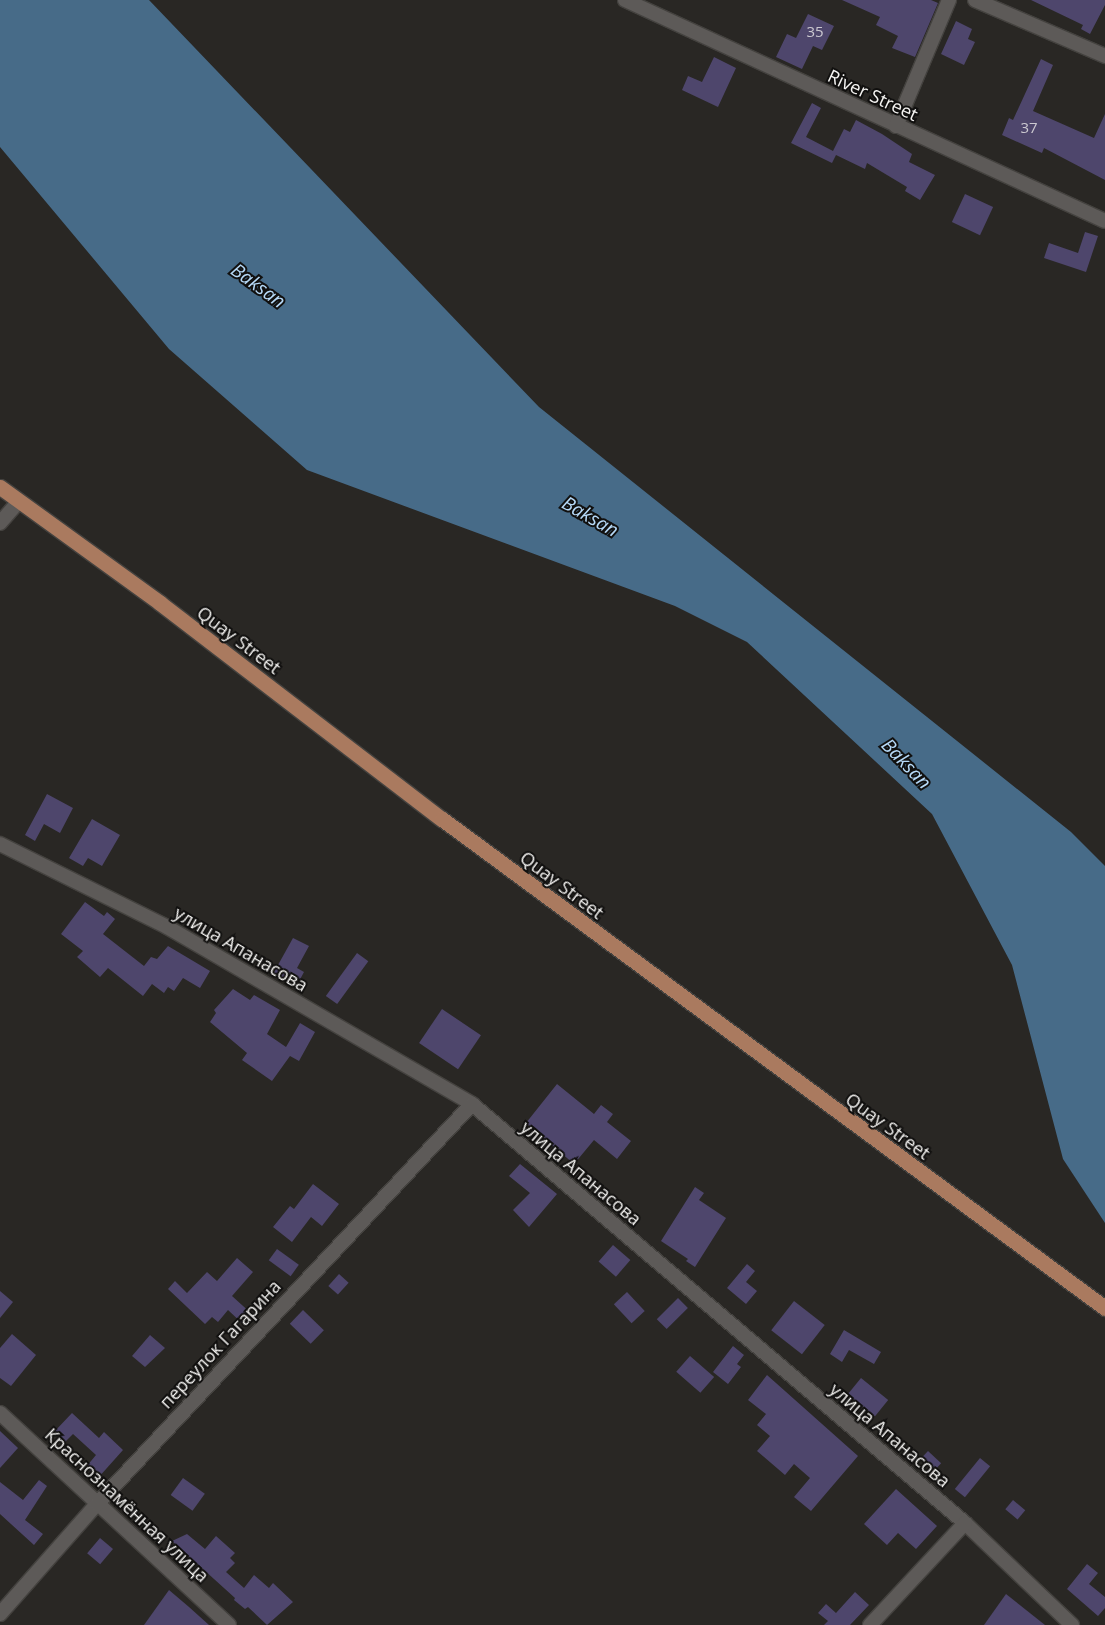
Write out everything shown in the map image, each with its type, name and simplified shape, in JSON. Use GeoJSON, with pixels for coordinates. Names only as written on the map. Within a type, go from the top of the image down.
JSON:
{"type":"FeatureCollection","features":[{"type":"Feature","properties":{"kind":"main road","name":"Quay Street"},"geometry":{"type":"LineString","coordinates":[[0,487],[160,604],[442,819],[1105,1308]]}},
{"type":"Feature","properties":{"kind":"street","name":"River Street"},"geometry":{"type":"LineString","coordinates":[[626,0],[1105,221]]}},
{"type":"Feature","properties":{"kind":"street"},"geometry":{"type":"LineString","coordinates":[[896,126],[949,0]]}},
{"type":"Feature","properties":{"kind":"street"},"geometry":{"type":"LineString","coordinates":[[975,0],[1105,56]]}},
{"type":"Feature","properties":{"kind":"street"},"geometry":{"type":"LineString","coordinates":[[0,523],[19,501]]}},
{"type":"Feature","properties":{"kind":"street","name":"улица Апанасова"},"geometry":{"type":"LineString","coordinates":[[0,844],[167,927],[472,1104],[965,1523],[1072,1625]]}},
{"type":"Feature","properties":{"kind":"street","name":"переулок Гагарина"},"geometry":{"type":"LineString","coordinates":[[0,1614],[97,1504],[472,1104]]}},
{"type":"Feature","properties":{"kind":"street","name":"Краснознамённая улица"},"geometry":{"type":"LineString","coordinates":[[0,1413],[229,1625]]}},
{"type":"Feature","properties":{"kind":"street"},"geometry":{"type":"LineString","coordinates":[[870,1625],[965,1523]]}},
{"type":"Feature","properties":{"kind":"water","name":"Baksan"},"geometry":{"type":"Polygon","coordinates":[[[0,0],[149,0],[539,407],[1071,832],[1105,866],[1105,1223],[1063,1159],[1012,965],[932,814],[747,642],[675,606],[307,470],[169,349],[0,147],[0,0]]]}},
{"type":"Feature","properties":{"kind":"building"},"geometry":{"type":"Polygon","coordinates":[[[842,0],[931,0],[938,3],[915,57],[892,48],[898,36],[876,25],[880,17],[842,0]]]}},
{"type":"Feature","properties":{"kind":"building"},"geometry":{"type":"Polygon","coordinates":[[[1031,0],[1105,0],[1105,5],[1090,34],[1081,29],[1083,25],[1031,0]]]}},
{"type":"Feature","properties":{"kind":"building"},"geometry":{"type":"Polygon","coordinates":[[[808,14],[834,26],[822,50],[813,46],[802,69],[776,57],[787,34],[796,38],[808,14]]]}},
{"type":"Feature","properties":{"kind":"building"},"geometry":{"type":"Polygon","coordinates":[[[956,21],[972,29],[968,39],[975,42],[964,65],[941,54],[956,21]]]}},
{"type":"Feature","properties":{"kind":"building"},"geometry":{"type":"Polygon","coordinates":[[[714,57],[736,68],[718,107],[682,90],[688,76],[702,82],[714,57]]]}},
{"type":"Feature","properties":{"kind":"building"},"geometry":{"type":"Polygon","coordinates":[[[1041,59],[1053,65],[1033,111],[1094,138],[1105,114],[1105,180],[1044,148],[1042,153],[1002,135],[1009,118],[1013,120],[1041,59]]]}},
{"type":"Feature","properties":{"kind":"building"},"geometry":{"type":"Polygon","coordinates":[[[812,103],[821,108],[806,137],[833,151],[844,129],[850,132],[856,120],[882,134],[912,154],[909,162],[935,175],[920,200],[905,191],[907,187],[867,163],[865,169],[836,155],[832,163],[791,143],[812,103]]]}},
{"type":"Feature","properties":{"kind":"building"},"geometry":{"type":"Polygon","coordinates":[[[965,194],[993,207],[980,235],[952,222],[965,194]]]}},
{"type":"Feature","properties":{"kind":"building"},"geometry":{"type":"Polygon","coordinates":[[[1085,232],[1098,236],[1086,272],[1044,258],[1049,243],[1078,253],[1085,232]]]}},
{"type":"Feature","properties":{"kind":"building"},"geometry":{"type":"Polygon","coordinates":[[[47,794],[73,808],[60,833],[44,824],[35,841],[25,835],[47,794]]]}},
{"type":"Feature","properties":{"kind":"building"},"geometry":{"type":"Polygon","coordinates":[[[92,819],[120,835],[102,866],[88,858],[83,866],[69,858],[92,819]]]}},
{"type":"Feature","properties":{"kind":"building"},"geometry":{"type":"Polygon","coordinates":[[[85,902],[104,916],[107,912],[115,919],[103,934],[144,966],[151,957],[157,959],[168,946],[210,971],[200,988],[183,978],[174,991],[168,987],[164,993],[152,984],[143,996],[108,968],[100,977],[77,957],[83,951],[61,934],[85,902]]]}},
{"type":"Feature","properties":{"kind":"building"},"geometry":{"type":"Polygon","coordinates":[[[293,938],[309,946],[297,968],[304,972],[296,987],[273,974],[293,938]]]}},
{"type":"Feature","properties":{"kind":"building"},"geometry":{"type":"Polygon","coordinates":[[[357,953],[368,961],[337,1004],[326,996],[357,953]]]}},
{"type":"Feature","properties":{"kind":"building"},"geometry":{"type":"Polygon","coordinates":[[[233,989],[250,1000],[254,995],[280,1010],[267,1034],[286,1047],[300,1023],[315,1032],[299,1061],[290,1056],[272,1081],[242,1060],[247,1053],[210,1022],[216,1013],[214,1010],[233,989]]]}},
{"type":"Feature","properties":{"kind":"building"},"geometry":{"type":"Polygon","coordinates":[[[442,1009],[481,1035],[458,1069],[419,1043],[442,1009]]]}},
{"type":"Feature","properties":{"kind":"building"},"geometry":{"type":"Polygon","coordinates":[[[557,1084],[594,1114],[601,1105],[613,1114],[607,1122],[631,1141],[617,1159],[594,1140],[574,1164],[526,1123],[557,1084]]]}},
{"type":"Feature","properties":{"kind":"building"},"geometry":{"type":"Polygon","coordinates":[[[520,1164],[557,1194],[529,1227],[513,1210],[530,1193],[509,1176],[520,1164]]]}},
{"type":"Feature","properties":{"kind":"building"},"geometry":{"type":"Polygon","coordinates":[[[313,1184],[339,1204],[322,1226],[311,1217],[292,1242],[273,1227],[290,1206],[294,1209],[313,1184]]]}},
{"type":"Feature","properties":{"kind":"building"},"geometry":{"type":"Polygon","coordinates":[[[695,1187],[704,1193],[699,1200],[726,1218],[695,1267],[686,1261],[688,1259],[661,1241],[695,1187]]]}},
{"type":"Feature","properties":{"kind":"building"},"geometry":{"type":"Polygon","coordinates":[[[613,1245],[630,1260],[616,1277],[599,1262],[613,1245]]]}},
{"type":"Feature","properties":{"kind":"building"},"geometry":{"type":"Polygon","coordinates":[[[277,1249],[299,1265],[291,1276],[269,1260],[277,1249]]]}},
{"type":"Feature","properties":{"kind":"building"},"geometry":{"type":"Polygon","coordinates":[[[237,1258],[253,1272],[232,1296],[253,1315],[244,1325],[228,1310],[218,1322],[212,1317],[205,1324],[168,1289],[175,1281],[187,1293],[207,1272],[217,1281],[237,1258]]]}},
{"type":"Feature","properties":{"kind":"building"},"geometry":{"type":"Polygon","coordinates":[[[747,1264],[755,1271],[746,1282],[757,1291],[746,1304],[727,1288],[747,1264]]]}},
{"type":"Feature","properties":{"kind":"building"},"geometry":{"type":"Polygon","coordinates":[[[339,1274],[349,1283],[338,1295],[328,1286],[339,1274]]]}},
{"type":"Feature","properties":{"kind":"building"},"geometry":{"type":"Polygon","coordinates":[[[0,1291],[13,1302],[0,1318],[0,1291]]]}},
{"type":"Feature","properties":{"kind":"building"},"geometry":{"type":"Polygon","coordinates":[[[627,1292],[645,1311],[632,1323],[614,1304],[627,1292]]]}},
{"type":"Feature","properties":{"kind":"building"},"geometry":{"type":"Polygon","coordinates":[[[678,1298],[688,1308],[667,1329],[657,1319],[678,1298]]]}},
{"type":"Feature","properties":{"kind":"building"},"geometry":{"type":"Polygon","coordinates":[[[794,1301],[825,1325],[802,1354],[771,1330],[794,1301]]]}},
{"type":"Feature","properties":{"kind":"building"},"geometry":{"type":"Polygon","coordinates":[[[303,1310],[324,1330],[311,1344],[290,1324],[303,1310]]]}},
{"type":"Feature","properties":{"kind":"building"},"geometry":{"type":"Polygon","coordinates":[[[844,1330],[881,1352],[874,1364],[849,1350],[842,1362],[830,1354],[844,1330]]]}},
{"type":"Feature","properties":{"kind":"building"},"geometry":{"type":"Polygon","coordinates":[[[12,1334],[36,1355],[11,1386],[0,1378],[0,1348],[12,1334]]]}},
{"type":"Feature","properties":{"kind":"building"},"geometry":{"type":"Polygon","coordinates":[[[150,1335],[165,1348],[145,1367],[132,1356],[150,1335]]]}},
{"type":"Feature","properties":{"kind":"building"},"geometry":{"type":"Polygon","coordinates":[[[733,1346],[744,1355],[737,1364],[741,1367],[728,1384],[713,1372],[733,1346]]]}},
{"type":"Feature","properties":{"kind":"building"},"geometry":{"type":"Polygon","coordinates":[[[690,1356],[714,1377],[700,1393],[676,1372],[690,1356]]]}},
{"type":"Feature","properties":{"kind":"building"},"geometry":{"type":"Polygon","coordinates":[[[767,1375],[858,1456],[811,1511],[794,1497],[810,1478],[794,1464],[785,1475],[757,1451],[770,1436],[757,1425],[766,1414],[748,1400],[767,1375]]]}},
{"type":"Feature","properties":{"kind":"building"},"geometry":{"type":"Polygon","coordinates":[[[861,1378],[888,1400],[875,1416],[848,1394],[861,1378]]]}},
{"type":"Feature","properties":{"kind":"building"},"geometry":{"type":"Polygon","coordinates":[[[72,1413],[99,1438],[104,1432],[123,1450],[98,1478],[86,1467],[96,1455],[73,1434],[65,1442],[54,1432],[72,1413]]]}},
{"type":"Feature","properties":{"kind":"building"},"geometry":{"type":"Polygon","coordinates":[[[0,1431],[18,1448],[0,1468],[0,1431]]]}},
{"type":"Feature","properties":{"kind":"building"},"geometry":{"type":"Polygon","coordinates":[[[928,1451],[941,1463],[934,1471],[920,1459],[928,1451]]]}},
{"type":"Feature","properties":{"kind":"building"},"geometry":{"type":"Polygon","coordinates":[[[980,1458],[990,1466],[965,1497],[955,1489],[980,1458]]]}},
{"type":"Feature","properties":{"kind":"building"},"geometry":{"type":"Polygon","coordinates":[[[183,1478],[205,1494],[192,1511],[171,1495],[183,1478]]]}},
{"type":"Feature","properties":{"kind":"building"},"geometry":{"type":"Polygon","coordinates":[[[39,1480],[47,1486],[25,1520],[43,1534],[34,1545],[0,1514],[0,1482],[23,1500],[39,1480]]]}},
{"type":"Feature","properties":{"kind":"building"},"geometry":{"type":"Polygon","coordinates":[[[896,1489],[937,1526],[916,1549],[898,1533],[887,1545],[864,1524],[896,1489]]]}},
{"type":"Feature","properties":{"kind":"building"},"geometry":{"type":"Polygon","coordinates":[[[1013,1500],[1025,1510],[1018,1519],[1005,1509],[1013,1500]]]}},
{"type":"Feature","properties":{"kind":"building"},"geometry":{"type":"Polygon","coordinates":[[[187,1534],[205,1549],[216,1536],[235,1553],[230,1558],[235,1563],[226,1572],[244,1588],[254,1575],[269,1588],[273,1583],[293,1602],[267,1625],[248,1607],[245,1609],[234,1600],[235,1598],[172,1541],[187,1534]]]}},
{"type":"Feature","properties":{"kind":"building"},"geometry":{"type":"Polygon","coordinates":[[[100,1538],[113,1549],[100,1564],[87,1553],[100,1538]]]}},
{"type":"Feature","properties":{"kind":"building"},"geometry":{"type":"Polygon","coordinates":[[[1087,1564],[1098,1573],[1089,1584],[1105,1597],[1105,1608],[1098,1616],[1067,1589],[1087,1564]]]}},
{"type":"Feature","properties":{"kind":"building"},"geometry":{"type":"Polygon","coordinates":[[[169,1590],[189,1607],[209,1625],[144,1625],[169,1590]]]}},
{"type":"Feature","properties":{"kind":"building"},"geometry":{"type":"Polygon","coordinates":[[[855,1592],[869,1605],[850,1625],[824,1625],[828,1621],[818,1613],[826,1604],[836,1613],[855,1592]]]}},
{"type":"Feature","properties":{"kind":"building"},"geometry":{"type":"Polygon","coordinates":[[[1006,1594],[1045,1625],[984,1625],[1006,1594]]]}}]}
